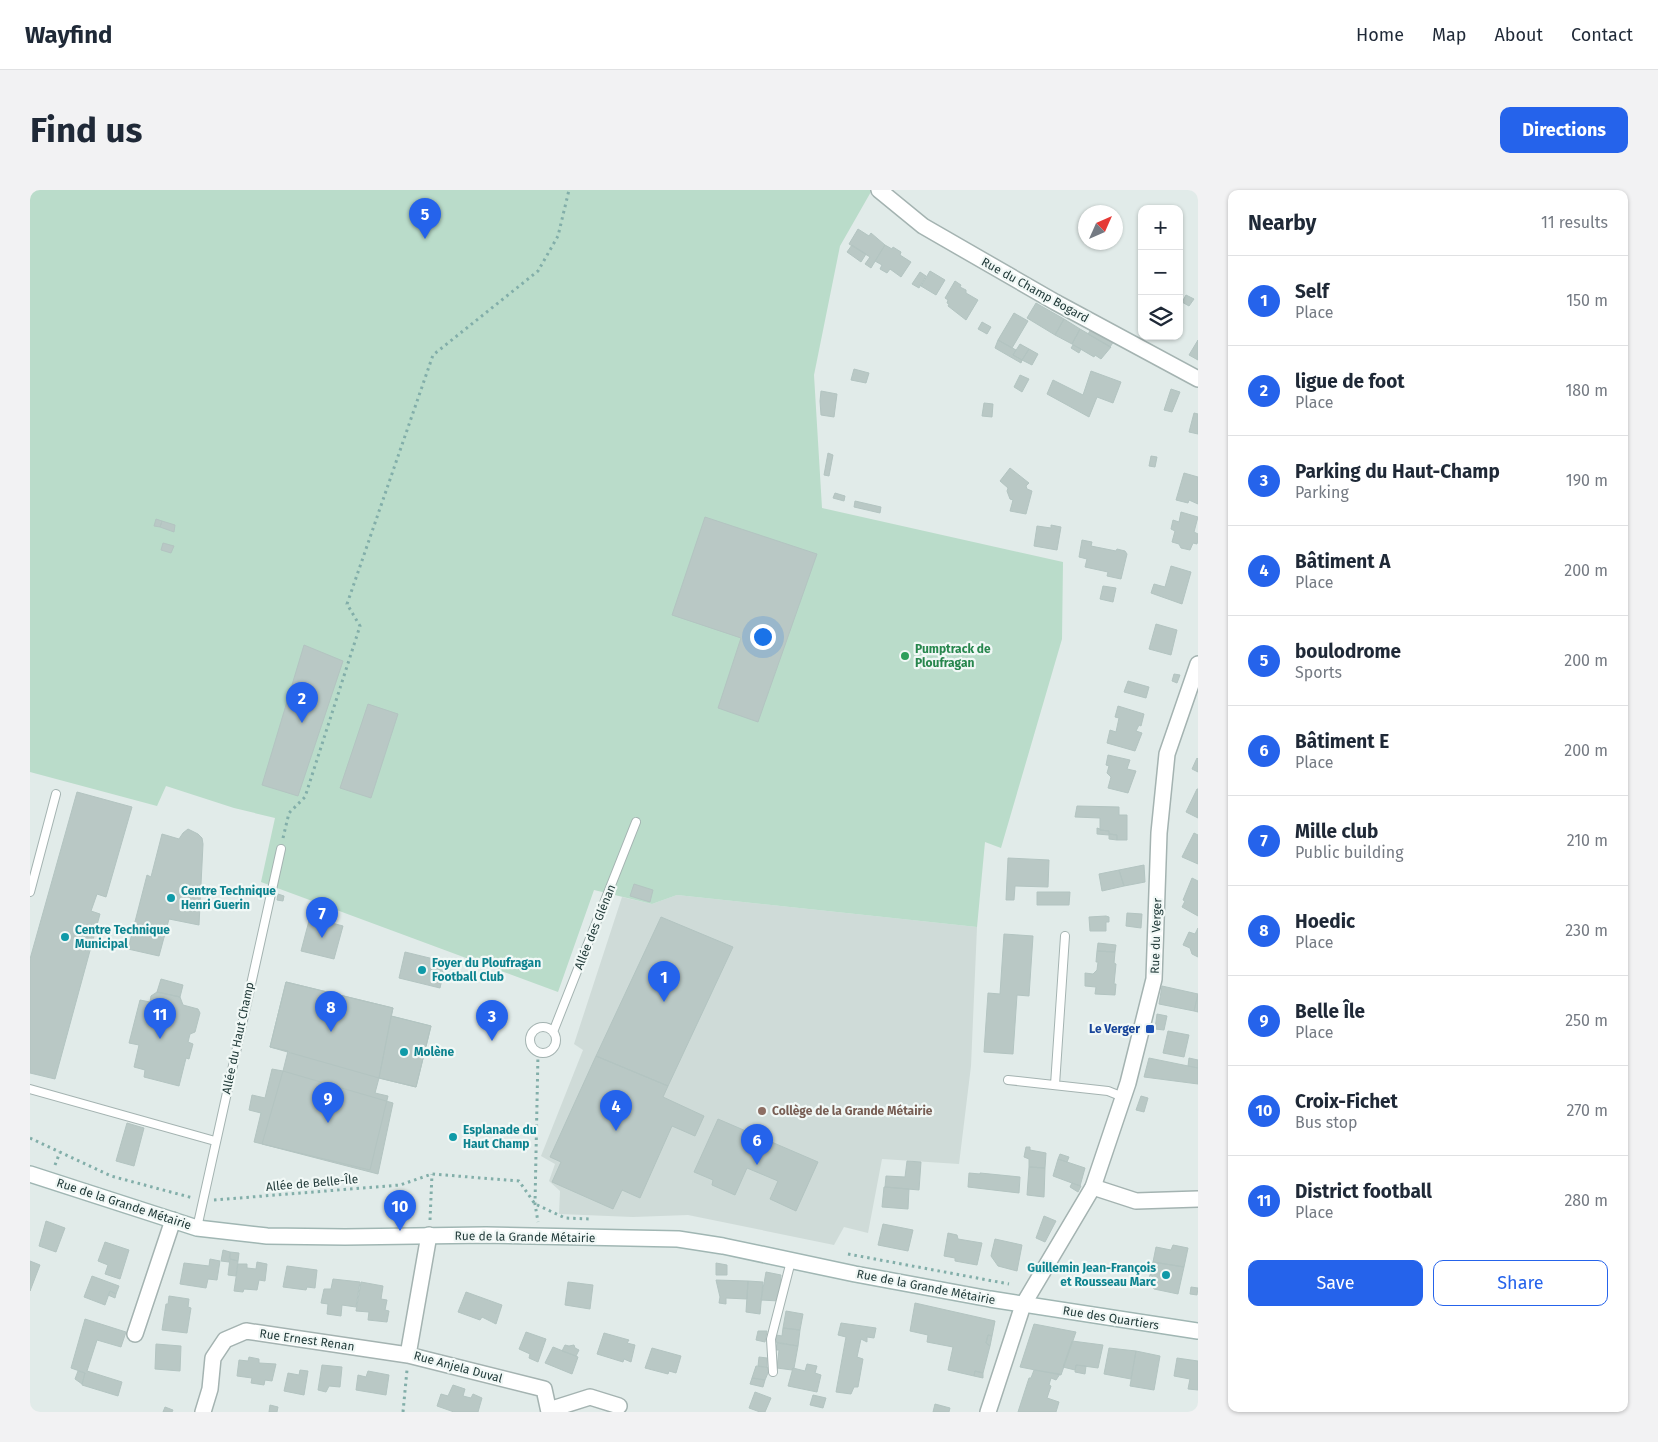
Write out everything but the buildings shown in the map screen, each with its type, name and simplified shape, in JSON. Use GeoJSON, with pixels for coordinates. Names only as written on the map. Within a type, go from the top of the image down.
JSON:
{"type":"FeatureCollection","features":[{"type":"Feature","properties":{"kind":"street","name":"Rue du Champ Bogard"},"geometry":{"type":"LineString","coordinates":[[879,190],[923,226],[1055,302],[1198,379]]}},
{"type":"Feature","properties":{"kind":"street","name":"Rue du Verger"},"geometry":{"type":"LineString","coordinates":[[988,1412],[1023,1305],[1093,1187],[1123,1097],[1154,979],[1159,833],[1166,754],[1198,664]]}},
{"type":"Feature","properties":{"kind":"street","name":"Rue de la Grande Métairie"},"geometry":{"type":"LineString","coordinates":[[30,1174],[196,1228],[267,1236],[429,1235],[678,1239],[723,1246],[1023,1305]]}},
{"type":"Feature","properties":{"kind":"street"},"geometry":{"type":"LineString","coordinates":[[1093,1187],[1136,1201],[1198,1199]]}},
{"type":"Feature","properties":{"kind":"street"},"geometry":{"type":"LineString","coordinates":[[135,1334],[173,1220]]}},
{"type":"Feature","properties":{"kind":"street","name":"Rue Anjela Duval"},"geometry":{"type":"LineString","coordinates":[[429,1235],[408,1355],[544,1389],[549,1411]]}},
{"type":"Feature","properties":{"kind":"street","name":"Rue des Quartiers"},"geometry":{"type":"LineString","coordinates":[[1023,1305],[1198,1331]]}},
{"type":"Feature","properties":{"kind":"street","name":"Rue Ernest Renan"},"geometry":{"type":"LineString","coordinates":[[203,1412],[210,1389],[213,1358],[225,1340],[246,1331],[408,1355]]}},
{"type":"Feature","properties":{"kind":"street"},"geometry":{"type":"LineString","coordinates":[[549,1411],[590,1397],[619,1406]]}},
{"type":"Feature","properties":{"kind":"lane"},"geometry":{"type":"LineString","coordinates":[[30,892],[56,794]]}},
{"type":"Feature","properties":{"kind":"lane","name":"Allée des Glénan"},"geometry":{"type":"LineString","coordinates":[[553,1032],[636,822]]}},
{"type":"Feature","properties":{"kind":"lane","name":"Allée du Haut Champ"},"geometry":{"type":"LineString","coordinates":[[196,1228],[281,849]]}},
{"type":"Feature","properties":{"kind":"lane"},"geometry":{"type":"LineString","coordinates":[[1055,1085],[1065,936]]}},
{"type":"Feature","properties":{"kind":"lane"},"geometry":{"type":"LineString","coordinates":[[545,1027],[553,1032],[556,1039],[554,1048],[547,1053],[538,1053],[531,1047],[529,1038],[533,1030],[545,1027]]}},
{"type":"Feature","properties":{"kind":"lane"},"geometry":{"type":"LineString","coordinates":[[1008,1080],[1108,1091],[1123,1097]]}},
{"type":"Feature","properties":{"kind":"lane"},"geometry":{"type":"LineString","coordinates":[[30,1089],[215,1141]]}},
{"type":"Feature","properties":{"kind":"lane"},"geometry":{"type":"LineString","coordinates":[[773,1372],[771,1340],[792,1261]]}},
{"type":"Feature","properties":{"kind":"path"},"geometry":{"type":"LineString","coordinates":[[281,849],[289,813],[305,797],[360,626],[347,604],[433,355],[538,271],[558,236],[569,190]]}},
{"type":"Feature","properties":{"kind":"path"},"geometry":{"type":"LineString","coordinates":[[538,1053],[535,1204],[540,1236]]}},
{"type":"Feature","properties":{"kind":"path","name":"Allée de Belle-Île"},"geometry":{"type":"LineString","coordinates":[[30,1138],[111,1176],[203,1200],[400,1185],[421,1178]]}},
{"type":"Feature","properties":{"kind":"path"},"geometry":{"type":"LineString","coordinates":[[429,1235],[432,1174]]}},
{"type":"Feature","properties":{"kind":"path"},"geometry":{"type":"LineString","coordinates":[[403,1412],[408,1355]]}},
{"type":"Feature","properties":{"kind":"shaded area","name":"Collège de la Grande Métairie"},"geometry":{"type":"Polygon","coordinates":[[[677,895],[977,927],[971,1066],[959,1164],[882,1159],[868,1233],[844,1227],[834,1245],[688,1215],[633,1217],[559,1214],[560,1191],[549,1181],[555,1164],[541,1156],[583,1050],[574,1044],[622,897],[652,904],[677,895]]]}},
{"type":"Feature","properties":{"kind":"green space"},"geometry":{"type":"Polygon","coordinates":[[[30,190],[872,190],[840,246],[814,375],[822,508],[1063,562],[1062,639],[1001,848],[985,842],[977,927],[677,895],[652,904],[594,890],[558,992],[261,882],[275,818],[234,808],[166,786],[157,806],[30,772],[30,190]]]}},
{"type":"Feature","properties":{"kind":"place","name":"boulodrome"},"geometry":{"type":"Point","coordinates":[425,239]}},
{"type":"Feature","properties":{"kind":"place","name":"Pumptrack de Ploufragan"},"geometry":{"type":"Point","coordinates":[905,656]}},
{"type":"Feature","properties":{"kind":"place","name":"ligue de foot"},"geometry":{"type":"Point","coordinates":[302,723]}},
{"type":"Feature","properties":{"kind":"place","name":"Centre Technique Henri Guerin"},"geometry":{"type":"Point","coordinates":[171,898]}},
{"type":"Feature","properties":{"kind":"place","name":"Centre Technique Municipal"},"geometry":{"type":"Point","coordinates":[65,937]}},
{"type":"Feature","properties":{"kind":"place","name":"Mille club"},"geometry":{"type":"Point","coordinates":[322,938]}},
{"type":"Feature","properties":{"kind":"place","name":"Foyer du Ploufragan Football Club"},"geometry":{"type":"Point","coordinates":[422,970]}},
{"type":"Feature","properties":{"kind":"place","name":"Self"},"geometry":{"type":"Point","coordinates":[664,1002]}},
{"type":"Feature","properties":{"kind":"place","name":"Le Verger"},"geometry":{"type":"Point","coordinates":[1150,1029]}},
{"type":"Feature","properties":{"kind":"place","name":"Hoedic"},"geometry":{"type":"Point","coordinates":[331,1032]}},
{"type":"Feature","properties":{"kind":"place","name":"District football"},"geometry":{"type":"Point","coordinates":[160,1039]}},
{"type":"Feature","properties":{"kind":"place","name":"Parking du Haut-Champ"},"geometry":{"type":"Point","coordinates":[492,1041]}},
{"type":"Feature","properties":{"kind":"place","name":"Molène"},"geometry":{"type":"Point","coordinates":[404,1052]}},
{"type":"Feature","properties":{"kind":"place","name":"Collège de la Grande Métairie"},"geometry":{"type":"Point","coordinates":[762,1111]}},
{"type":"Feature","properties":{"kind":"place","name":"Belle Île"},"geometry":{"type":"Point","coordinates":[328,1123]}},
{"type":"Feature","properties":{"kind":"place","name":"Bâtiment A"},"geometry":{"type":"Point","coordinates":[616,1131]}},
{"type":"Feature","properties":{"kind":"place","name":"Esplanade du Haut Champ"},"geometry":{"type":"Point","coordinates":[453,1137]}},
{"type":"Feature","properties":{"kind":"place","name":"Bâtiment E"},"geometry":{"type":"Point","coordinates":[757,1165]}},
{"type":"Feature","properties":{"kind":"place","name":"Croix-Fichet"},"geometry":{"type":"Point","coordinates":[400,1231]}},
{"type":"Feature","properties":{"kind":"place","name":"Guillemin Jean-François et Rousseau Marc"},"geometry":{"type":"Point","coordinates":[1166,1275]}}]}
